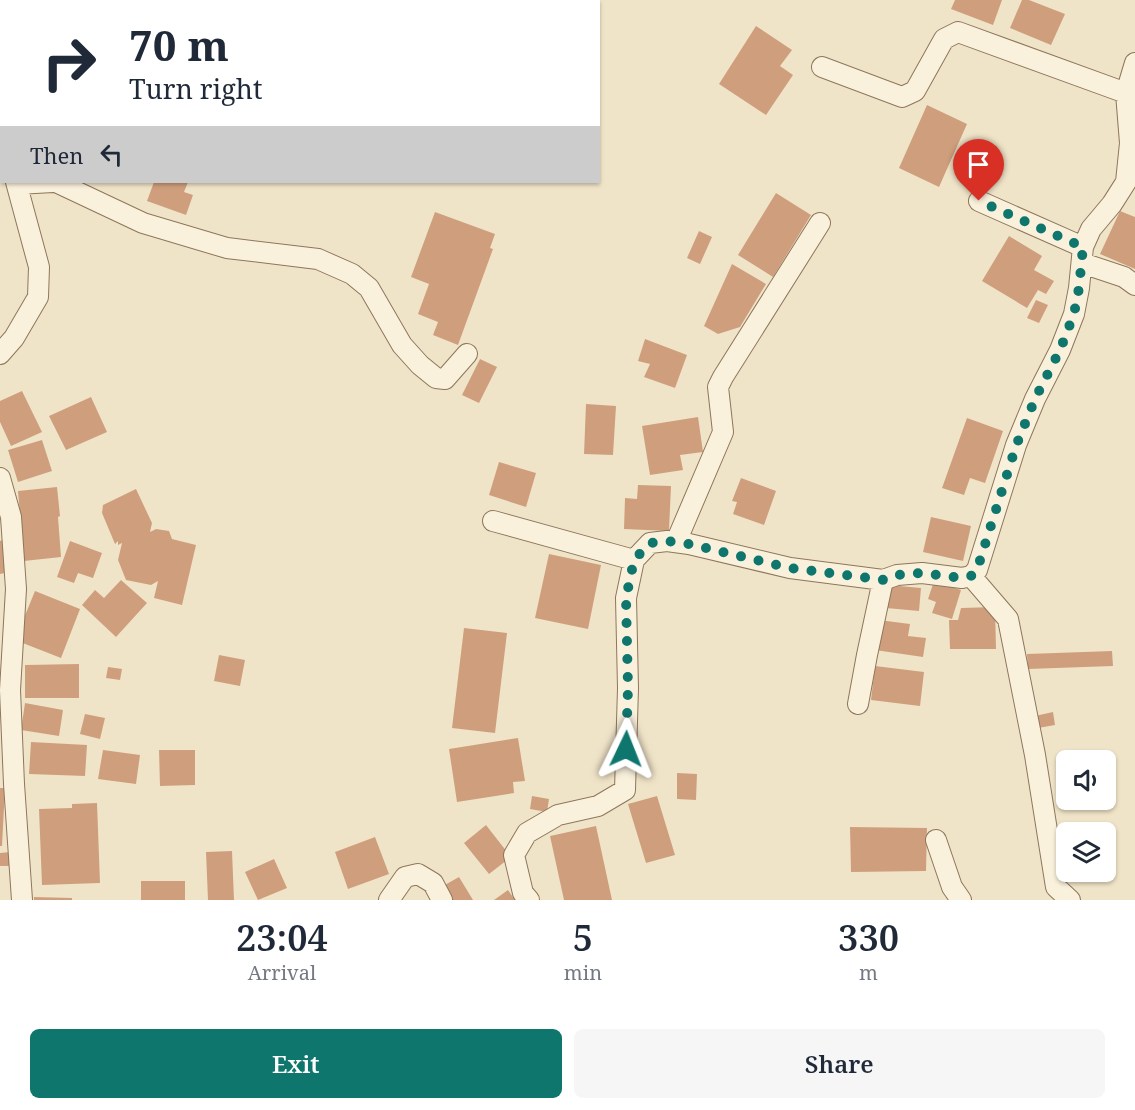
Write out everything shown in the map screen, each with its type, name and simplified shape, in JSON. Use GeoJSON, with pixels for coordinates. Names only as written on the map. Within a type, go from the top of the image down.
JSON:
{"type":"FeatureCollection","features":[{"type":"Feature","properties":{"kind":"street"},"geometry":{"type":"LineString","coordinates":[[822,67],[902,97],[915,91],[944,39],[958,32],[1126,93]]}},
{"type":"Feature","properties":{"kind":"street"},"geometry":{"type":"LineString","coordinates":[[529,900],[523,893],[514,855],[527,833],[558,815],[598,806],[625,790],[628,688],[626,598],[634,560],[650,543],[676,542],[790,568],[884,580],[897,575],[922,573],[962,578],[971,576],[977,570],[1016,446],[1074,314],[1082,255],[1091,229],[1112,204],[1126,182],[1130,143],[1126,93],[1135,63]]}},
{"type":"Feature","properties":{"kind":"street"},"geometry":{"type":"LineString","coordinates":[[0,354],[14,338],[38,297],[39,267],[16,183]]}},
{"type":"Feature","properties":{"kind":"street"},"geometry":{"type":"LineString","coordinates":[[56,183],[143,223],[227,248],[318,259],[352,274],[369,288],[402,345],[420,365],[436,378],[445,379],[467,354]]}},
{"type":"Feature","properties":{"kind":"street"},"geometry":{"type":"LineString","coordinates":[[979,201],[1124,277],[1135,285]]}},
{"type":"Feature","properties":{"kind":"street"},"geometry":{"type":"LineString","coordinates":[[676,542],[723,432],[718,387],[820,223]]}},
{"type":"Feature","properties":{"kind":"street"},"geometry":{"type":"LineString","coordinates":[[0,478],[10,517],[16,589],[10,690],[22,900]]}},
{"type":"Feature","properties":{"kind":"street"},"geometry":{"type":"LineString","coordinates":[[493,521],[634,560]]}},
{"type":"Feature","properties":{"kind":"street"},"geometry":{"type":"LineString","coordinates":[[971,576],[1008,619],[1035,755],[1056,887],[1070,900]]}},
{"type":"Feature","properties":{"kind":"street"},"geometry":{"type":"LineString","coordinates":[[858,704],[884,580]]}},
{"type":"Feature","properties":{"kind":"street"},"geometry":{"type":"LineString","coordinates":[[936,840],[952,887],[961,900]]}},
{"type":"Feature","properties":{"kind":"street"},"geometry":{"type":"LineString","coordinates":[[389,900],[405,877],[418,874],[433,883],[442,900]]}},
{"type":"Feature","properties":{"kind":"building"},"geometry":{"type":"Polygon","coordinates":[[[955,0],[1002,0],[993,25],[951,9],[955,0]]]}},
{"type":"Feature","properties":{"kind":"building"},"geometry":{"type":"Polygon","coordinates":[[[1022,0],[1029,0],[1065,14],[1051,45],[1010,28],[1022,0]]]}},
{"type":"Feature","properties":{"kind":"building"},"geometry":{"type":"Polygon","coordinates":[[[756,26],[792,50],[780,66],[793,75],[766,115],[719,84],[756,26]]]}},
{"type":"Feature","properties":{"kind":"building"},"geometry":{"type":"Polygon","coordinates":[[[927,105],[967,124],[939,187],[899,168],[927,105]]]}},
{"type":"Feature","properties":{"kind":"building"},"geometry":{"type":"Polygon","coordinates":[[[154,183],[188,183],[184,192],[193,195],[186,215],[147,201],[154,183]]]}},
{"type":"Feature","properties":{"kind":"building"},"geometry":{"type":"Polygon","coordinates":[[[776,193],[811,215],[773,277],[738,255],[776,193]]]}},
{"type":"Feature","properties":{"kind":"building"},"geometry":{"type":"Polygon","coordinates":[[[1120,211],[1135,217],[1135,269],[1100,254],[1120,211]]]}},
{"type":"Feature","properties":{"kind":"building"},"geometry":{"type":"Polygon","coordinates":[[[435,212],[495,234],[490,248],[493,249],[458,345],[433,335],[438,322],[418,314],[429,284],[411,277],[435,212]]]}},
{"type":"Feature","properties":{"kind":"building"},"geometry":{"type":"Polygon","coordinates":[[[699,231],[712,237],[700,264],[687,258],[699,231]]]}},
{"type":"Feature","properties":{"kind":"building"},"geometry":{"type":"Polygon","coordinates":[[[1009,236],[1042,256],[1034,270],[1054,281],[1046,294],[1038,290],[1027,308],[982,281],[1009,236]]]}},
{"type":"Feature","properties":{"kind":"building"},"geometry":{"type":"Polygon","coordinates":[[[732,264],[766,284],[740,327],[718,334],[704,326],[732,264]]]}},
{"type":"Feature","properties":{"kind":"building"},"geometry":{"type":"Polygon","coordinates":[[[1036,300],[1048,305],[1039,323],[1027,318],[1036,300]]]}},
{"type":"Feature","properties":{"kind":"building"},"geometry":{"type":"Polygon","coordinates":[[[645,339],[687,355],[675,388],[644,377],[650,364],[638,361],[645,339]]]}},
{"type":"Feature","properties":{"kind":"building"},"geometry":{"type":"Polygon","coordinates":[[[480,359],[497,367],[479,403],[462,395],[480,359]]]}},
{"type":"Feature","properties":{"kind":"building"},"geometry":{"type":"Polygon","coordinates":[[[22,391],[42,432],[11,446],[0,422],[0,401],[22,391]]]}},
{"type":"Feature","properties":{"kind":"building"},"geometry":{"type":"Polygon","coordinates":[[[91,397],[107,432],[66,450],[49,416],[91,397]]]}},
{"type":"Feature","properties":{"kind":"building"},"geometry":{"type":"Polygon","coordinates":[[[586,404],[616,406],[613,455],[584,454],[586,404]]]}},
{"type":"Feature","properties":{"kind":"building"},"geometry":{"type":"Polygon","coordinates":[[[698,417],[703,452],[680,455],[683,470],[650,475],[642,426],[698,417]]]}},
{"type":"Feature","properties":{"kind":"building"},"geometry":{"type":"Polygon","coordinates":[[[967,418],[1003,431],[985,483],[970,478],[964,495],[942,488],[967,418]]]}},
{"type":"Feature","properties":{"kind":"building"},"geometry":{"type":"Polygon","coordinates":[[[42,440],[52,471],[18,482],[8,450],[42,440]]]}},
{"type":"Feature","properties":{"kind":"building"},"geometry":{"type":"Polygon","coordinates":[[[499,462],[536,473],[526,507],[489,495],[499,462]]]}},
{"type":"Feature","properties":{"kind":"building"},"geometry":{"type":"Polygon","coordinates":[[[741,478],[776,491],[764,525],[733,514],[737,502],[732,501],[741,478]]]}},
{"type":"Feature","properties":{"kind":"building"},"geometry":{"type":"Polygon","coordinates":[[[638,485],[671,486],[669,531],[624,529],[625,498],[637,499],[638,485]]]}},
{"type":"Feature","properties":{"kind":"building"},"geometry":{"type":"Polygon","coordinates":[[[57,487],[61,557],[24,561],[18,491],[57,487]]]}},
{"type":"Feature","properties":{"kind":"building"},"geometry":{"type":"Polygon","coordinates":[[[136,489],[152,523],[150,532],[156,529],[169,531],[172,539],[196,545],[182,605],[154,598],[158,581],[151,585],[126,580],[118,560],[122,543],[118,545],[118,541],[115,544],[102,513],[103,505],[136,489]]]}},
{"type":"Feature","properties":{"kind":"building"},"geometry":{"type":"Polygon","coordinates":[[[931,517],[971,526],[963,561],[923,552],[931,517]]]}},
{"type":"Feature","properties":{"kind":"building"},"geometry":{"type":"Polygon","coordinates":[[[2,540],[5,573],[0,574],[0,541],[2,540]]]}},
{"type":"Feature","properties":{"kind":"building"},"geometry":{"type":"Polygon","coordinates":[[[70,541],[102,553],[93,578],[78,573],[74,583],[57,577],[70,541]]]}},
{"type":"Feature","properties":{"kind":"building"},"geometry":{"type":"Polygon","coordinates":[[[549,554],[601,565],[588,629],[535,618],[549,554]]]}},
{"type":"Feature","properties":{"kind":"building"},"geometry":{"type":"Polygon","coordinates":[[[121,580],[147,603],[116,637],[82,605],[95,590],[104,598],[121,580]]]}},
{"type":"Feature","properties":{"kind":"building"},"geometry":{"type":"Polygon","coordinates":[[[934,581],[961,590],[952,619],[932,613],[936,602],[928,599],[934,581]]]}},
{"type":"Feature","properties":{"kind":"building"},"geometry":{"type":"Polygon","coordinates":[[[888,585],[921,588],[919,611],[886,608],[888,585]]]}},
{"type":"Feature","properties":{"kind":"building"},"geometry":{"type":"Polygon","coordinates":[[[35,591],[80,609],[61,658],[15,640],[35,591]]]}},
{"type":"Feature","properties":{"kind":"building"},"geometry":{"type":"Polygon","coordinates":[[[995,607],[996,649],[950,649],[949,620],[958,620],[961,608],[995,607]]]}},
{"type":"Feature","properties":{"kind":"building"},"geometry":{"type":"Polygon","coordinates":[[[879,620],[910,624],[908,636],[926,638],[923,657],[875,650],[879,620]]]}},
{"type":"Feature","properties":{"kind":"building"},"geometry":{"type":"Polygon","coordinates":[[[464,628],[507,633],[495,733],[452,728],[464,628]]]}},
{"type":"Feature","properties":{"kind":"building"},"geometry":{"type":"Polygon","coordinates":[[[1112,651],[1113,666],[1028,669],[1027,654],[1112,651]]]}},
{"type":"Feature","properties":{"kind":"building"},"geometry":{"type":"Polygon","coordinates":[[[219,655],[245,660],[240,686],[214,681],[219,655]]]}},
{"type":"Feature","properties":{"kind":"building"},"geometry":{"type":"Polygon","coordinates":[[[79,664],[79,698],[25,698],[25,665],[79,664]]]}},
{"type":"Feature","properties":{"kind":"building"},"geometry":{"type":"Polygon","coordinates":[[[875,666],[924,672],[920,706],[871,700],[875,666]]]}},
{"type":"Feature","properties":{"kind":"building"},"geometry":{"type":"Polygon","coordinates":[[[108,667],[122,669],[120,680],[106,678],[108,667]]]}},
{"type":"Feature","properties":{"kind":"building"},"geometry":{"type":"Polygon","coordinates":[[[25,703],[63,710],[59,736],[21,730],[25,703]]]}},
{"type":"Feature","properties":{"kind":"building"},"geometry":{"type":"Polygon","coordinates":[[[1053,712],[1055,725],[1038,728],[1035,716],[1053,712]]]}},
{"type":"Feature","properties":{"kind":"building"},"geometry":{"type":"Polygon","coordinates":[[[85,714],[105,718],[100,739],[80,734],[85,714]]]}},
{"type":"Feature","properties":{"kind":"building"},"geometry":{"type":"Polygon","coordinates":[[[518,738],[525,781],[513,782],[514,793],[457,802],[449,749],[518,738]]]}},
{"type":"Feature","properties":{"kind":"building"},"geometry":{"type":"Polygon","coordinates":[[[31,742],[87,745],[85,776],[29,774],[31,742]]]}},
{"type":"Feature","properties":{"kind":"building"},"geometry":{"type":"Polygon","coordinates":[[[103,750],[140,755],[136,784],[98,779],[103,750]]]}},
{"type":"Feature","properties":{"kind":"building"},"geometry":{"type":"Polygon","coordinates":[[[159,750],[195,750],[195,785],[160,786],[159,750]]]}},
{"type":"Feature","properties":{"kind":"building"},"geometry":{"type":"Polygon","coordinates":[[[677,773],[697,774],[696,800],[677,799],[677,773]]]}},
{"type":"Feature","properties":{"kind":"building"},"geometry":{"type":"Polygon","coordinates":[[[0,788],[5,788],[2,846],[0,846],[0,788]]]}},
{"type":"Feature","properties":{"kind":"building"},"geometry":{"type":"Polygon","coordinates":[[[532,796],[549,799],[547,812],[530,809],[532,796]]]}},
{"type":"Feature","properties":{"kind":"building"},"geometry":{"type":"Polygon","coordinates":[[[657,796],[675,855],[646,863],[628,804],[657,796]]]}},
{"type":"Feature","properties":{"kind":"building"},"geometry":{"type":"Polygon","coordinates":[[[97,803],[100,883],[42,885],[39,809],[72,808],[72,804],[97,803]]]}},
{"type":"Feature","properties":{"kind":"building"},"geometry":{"type":"Polygon","coordinates":[[[486,825],[511,857],[489,874],[464,843],[486,825]]]}},
{"type":"Feature","properties":{"kind":"building"},"geometry":{"type":"Polygon","coordinates":[[[596,826],[612,900],[564,900],[550,836],[596,826]]]}},
{"type":"Feature","properties":{"kind":"building"},"geometry":{"type":"Polygon","coordinates":[[[850,827],[927,828],[926,871],[851,872],[850,827]]]}},
{"type":"Feature","properties":{"kind":"building"},"geometry":{"type":"Polygon","coordinates":[[[375,837],[389,874],[348,889],[335,852],[375,837]]]}},
{"type":"Feature","properties":{"kind":"building"},"geometry":{"type":"Polygon","coordinates":[[[232,851],[234,900],[208,900],[206,852],[232,851]]]}},
{"type":"Feature","properties":{"kind":"building"},"geometry":{"type":"Polygon","coordinates":[[[10,852],[11,866],[0,866],[0,853],[10,852]]]}},
{"type":"Feature","properties":{"kind":"building"},"geometry":{"type":"Polygon","coordinates":[[[274,859],[287,888],[258,900],[245,872],[274,859]]]}},
{"type":"Feature","properties":{"kind":"building"},"geometry":{"type":"Polygon","coordinates":[[[459,877],[473,900],[451,900],[443,886],[459,877]]]}},
{"type":"Feature","properties":{"kind":"building"},"geometry":{"type":"Polygon","coordinates":[[[141,881],[185,881],[185,900],[141,900],[141,881]]]}},
{"type":"Feature","properties":{"kind":"building"},"geometry":{"type":"Polygon","coordinates":[[[508,890],[515,900],[494,900],[508,890]]]}},
{"type":"Feature","properties":{"kind":"building"},"geometry":{"type":"Polygon","coordinates":[[[34,897],[72,898],[72,900],[34,900],[34,897]]]}},
{"type":"Feature","properties":{"kind":"route"},"geometry":{"type":"LineString","coordinates":[[626,749],[628,688],[626,598],[634,560],[650,543],[667,541],[689,544],[790,568],[884,580],[897,575],[922,573],[962,578],[971,576],[977,570],[1016,446],[1074,314],[1083,247],[979,201]]}}]}
